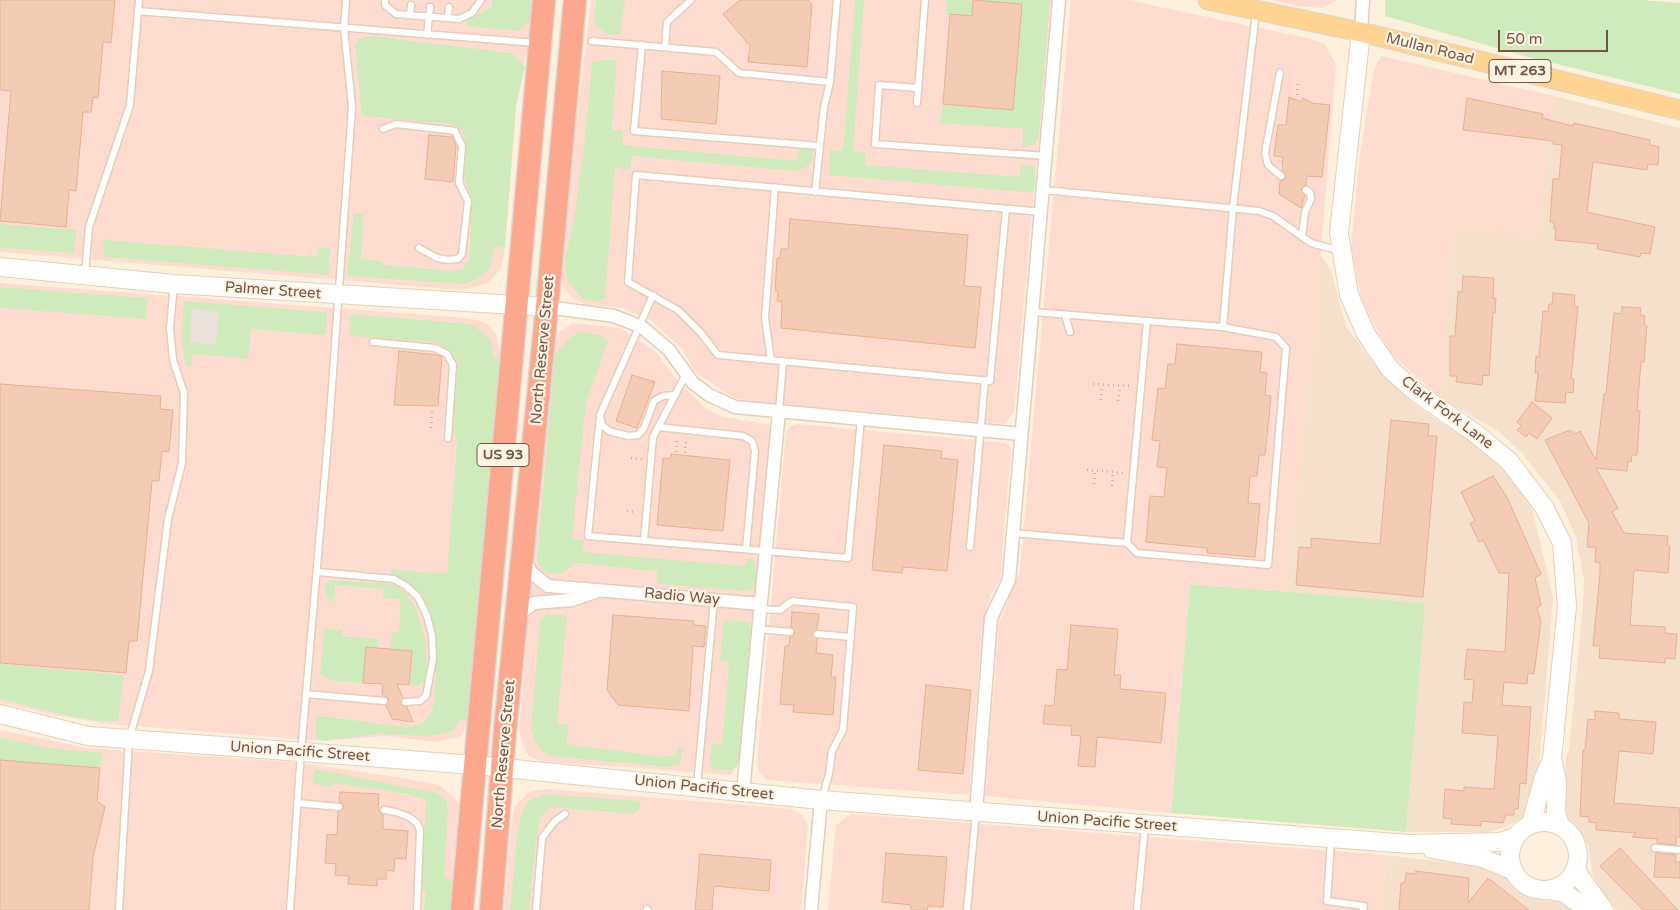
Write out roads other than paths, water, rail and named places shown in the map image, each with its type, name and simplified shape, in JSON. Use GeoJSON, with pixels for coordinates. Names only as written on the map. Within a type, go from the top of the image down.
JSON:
{"type":"FeatureCollection","features":[{"type":"Feature","properties":{"kind":"highway","name":"North Reserve Street"},"geometry":{"type":"LineString","coordinates":[[462,910],[544,0]]}},
{"type":"Feature","properties":{"kind":"highway","name":"North Reserve Street"},"geometry":{"type":"LineString","coordinates":[[491,910],[502,768],[575,0]]}},
{"type":"Feature","properties":{"kind":"highway"},"geometry":{"type":"LineString","coordinates":[[553,239],[572,169],[589,0]]}},
{"type":"Feature","properties":{"kind":"main road","name":"Mullan Road"},"geometry":{"type":"LineString","coordinates":[[1208,0],[1360,32],[1680,110]]}},
{"type":"Feature","properties":{"kind":"street"},"geometry":{"type":"LineString","coordinates":[[976,812],[991,618],[1010,580],[1012,533],[1047,156],[1059,0]]}},
{"type":"Feature","properties":{"kind":"street","name":"Clark Fork Lane"},"geometry":{"type":"LineString","coordinates":[[1363,0],[1340,233],[1341,251],[1349,295],[1366,334],[1390,369],[1417,393],[1475,433],[1509,461],[1544,507],[1562,543],[1566,574],[1567,606],[1552,759],[1543,780],[1531,824]]}},
{"type":"Feature","properties":{"kind":"street","name":"Palmer Street"},"geometry":{"type":"LineString","coordinates":[[0,267],[174,284],[547,307]]}},
{"type":"Feature","properties":{"kind":"street"},"geometry":{"type":"LineString","coordinates":[[547,307],[614,316],[638,325],[669,350],[693,383],[709,395],[735,407],[1021,434]]}},
{"type":"Feature","properties":{"kind":"street"},"geometry":{"type":"LineString","coordinates":[[743,792],[779,411]]}},
{"type":"Feature","properties":{"kind":"street","name":"Radio Way"},"geometry":{"type":"LineString","coordinates":[[523,558],[532,573],[548,586],[714,600],[761,606]]}},
{"type":"Feature","properties":{"kind":"street","name":"Radio Way"},"geometry":{"type":"LineString","coordinates":[[516,620],[534,602],[572,600],[602,590]]}},
{"type":"Feature","properties":{"kind":"street","name":"Union Pacific Street"},"geometry":{"type":"LineString","coordinates":[[0,714],[88,736],[502,768],[821,800],[1410,844],[1500,842],[1514,837]]}},
{"type":"Feature","properties":{"kind":"street","name":"Clark Fork Lane"},"geometry":{"type":"LineString","coordinates":[[1552,759],[1558,781],[1556,813],[1560,826]]}},
{"type":"Feature","properties":{"kind":"street"},"geometry":{"type":"LineString","coordinates":[[811,910],[821,800]]}},
{"type":"Feature","properties":{"kind":"street"},"geometry":{"type":"LineString","coordinates":[[1589,910],[1564,893],[1537,890],[1524,885],[1512,870],[1509,853],[1514,837],[1531,824],[1543,821],[1560,826],[1569,832],[1575,842],[1577,870],[1580,877],[1604,910]]}},
{"type":"Feature","properties":{"kind":"street","name":"Union Pacific Street"},"geometry":{"type":"LineString","coordinates":[[1410,844],[1482,858],[1512,870]]}},
{"type":"Feature","properties":{"kind":"street"},"geometry":{"type":"LineString","coordinates":[[1550,890],[1568,880],[1577,863]]}},
{"type":"Feature","properties":{"kind":"lane"},"geometry":{"type":"LineString","coordinates":[[85,276],[89,227],[130,105],[139,0]]}},
{"type":"Feature","properties":{"kind":"lane"},"geometry":{"type":"LineString","coordinates":[[290,910],[301,752],[318,572],[352,106],[344,28],[346,0]]}},
{"type":"Feature","properties":{"kind":"lane"},"geometry":{"type":"LineString","coordinates":[[385,0],[385,5],[396,14],[459,19],[472,13],[481,0]]}},
{"type":"Feature","properties":{"kind":"lane"},"geometry":{"type":"LineString","coordinates":[[665,48],[667,22],[691,0]]}},
{"type":"Feature","properties":{"kind":"lane"},"geometry":{"type":"LineString","coordinates":[[815,192],[824,107],[830,82],[837,0]]}},
{"type":"Feature","properties":{"kind":"lane"},"geometry":{"type":"LineString","coordinates":[[917,103],[925,0]]}},
{"type":"Feature","properties":{"kind":"lane"},"geometry":{"type":"LineString","coordinates":[[410,15],[411,5]]}},
{"type":"Feature","properties":{"kind":"lane"},"geometry":{"type":"LineString","coordinates":[[427,35],[430,7]]}},
{"type":"Feature","properties":{"kind":"lane"},"geometry":{"type":"LineString","coordinates":[[448,18],[450,8]]}},
{"type":"Feature","properties":{"kind":"lane"},"geometry":{"type":"LineString","coordinates":[[1224,328],[1233,208],[1256,10]]}},
{"type":"Feature","properties":{"kind":"lane"},"geometry":{"type":"LineString","coordinates":[[138,11],[540,43]]}},
{"type":"Feature","properties":{"kind":"lane"},"geometry":{"type":"LineString","coordinates":[[592,41],[716,52],[739,73],[830,82]]}},
{"type":"Feature","properties":{"kind":"lane"},"geometry":{"type":"LineString","coordinates":[[642,45],[634,131],[820,146]]}},
{"type":"Feature","properties":{"kind":"lane"},"geometry":{"type":"LineString","coordinates":[[1280,72],[1264,153],[1268,165],[1281,176]]}},
{"type":"Feature","properties":{"kind":"lane"},"geometry":{"type":"LineString","coordinates":[[918,88],[879,85],[875,144],[1047,156]]}},
{"type":"Feature","properties":{"kind":"lane"},"geometry":{"type":"LineString","coordinates":[[383,129],[396,124],[455,131],[462,146],[459,183],[468,201],[462,254],[458,259],[448,260],[437,258],[419,248]]}},
{"type":"Feature","properties":{"kind":"lane"},"geometry":{"type":"LineString","coordinates":[[1006,209],[990,381],[718,355],[700,332],[678,310],[628,282],[636,175],[1042,212]]}},
{"type":"Feature","properties":{"kind":"lane"},"geometry":{"type":"LineString","coordinates":[[771,360],[765,318],[775,187]]}},
{"type":"Feature","properties":{"kind":"lane"},"geometry":{"type":"LineString","coordinates":[[1044,190],[1259,211],[1273,216],[1311,243],[1341,251]]}},
{"type":"Feature","properties":{"kind":"lane"},"geometry":{"type":"LineString","coordinates":[[1302,236],[1305,212],[1312,199],[1310,193],[1306,190]]}},
{"type":"Feature","properties":{"kind":"lane"},"geometry":{"type":"LineString","coordinates":[[119,910],[130,739],[149,671],[168,519],[182,464],[184,393],[173,360],[170,328],[174,284]]}},
{"type":"Feature","properties":{"kind":"lane"},"geometry":{"type":"LineString","coordinates":[[653,295],[638,325],[600,415],[588,536],[848,558],[861,419]]}},
{"type":"Feature","properties":{"kind":"lane"},"geometry":{"type":"LineString","coordinates":[[1012,533],[1127,543],[1137,553],[1268,565],[1286,348],[1276,337],[1224,328],[1033,312]]}},
{"type":"Feature","properties":{"kind":"lane"},"geometry":{"type":"LineString","coordinates":[[1065,315],[1070,332]]}},
{"type":"Feature","properties":{"kind":"lane"},"geometry":{"type":"LineString","coordinates":[[1127,543],[1147,321]]}},
{"type":"Feature","properties":{"kind":"lane"},"geometry":{"type":"LineString","coordinates":[[372,342],[434,348],[447,354],[453,364],[448,438]]}},
{"type":"Feature","properties":{"kind":"lane"},"geometry":{"type":"LineString","coordinates":[[779,411],[783,361]]}},
{"type":"Feature","properties":{"kind":"lane"},"geometry":{"type":"LineString","coordinates":[[644,540],[653,437],[686,374]]}},
{"type":"Feature","properties":{"kind":"lane"},"geometry":{"type":"LineString","coordinates":[[970,547],[985,380]]}},
{"type":"Feature","properties":{"kind":"lane"},"geometry":{"type":"LineString","coordinates":[[600,415],[602,425],[609,431],[619,435],[638,435],[644,428],[654,401],[663,396],[675,394]]}},
{"type":"Feature","properties":{"kind":"lane"},"geometry":{"type":"LineString","coordinates":[[658,427],[743,436],[752,441],[755,451],[746,549]]}},
{"type":"Feature","properties":{"kind":"lane"},"geometry":{"type":"LineString","coordinates":[[318,572],[394,579],[406,586],[418,598],[427,616],[432,635],[433,659],[426,696],[420,701],[405,702]]}},
{"type":"Feature","properties":{"kind":"lane"},"geometry":{"type":"LineString","coordinates":[[697,787],[714,600]]}},
{"type":"Feature","properties":{"kind":"lane"},"geometry":{"type":"LineString","coordinates":[[761,606],[780,610],[792,601],[853,606],[843,730],[832,751],[829,774],[821,800]]}},
{"type":"Feature","properties":{"kind":"lane"},"geometry":{"type":"LineString","coordinates":[[758,629],[790,632]]}},
{"type":"Feature","properties":{"kind":"lane"},"geometry":{"type":"LineString","coordinates":[[817,634],[850,637]]}},
{"type":"Feature","properties":{"kind":"lane"},"geometry":{"type":"LineString","coordinates":[[306,694],[384,701]]}},
{"type":"Feature","properties":{"kind":"lane"},"geometry":{"type":"LineString","coordinates":[[297,802],[339,807]]}},
{"type":"Feature","properties":{"kind":"lane"},"geometry":{"type":"LineString","coordinates":[[384,810],[408,817],[417,823],[420,830],[417,910]]}},
{"type":"Feature","properties":{"kind":"lane"},"geometry":{"type":"LineString","coordinates":[[967,910],[976,812]]}},
{"type":"Feature","properties":{"kind":"lane"},"geometry":{"type":"LineString","coordinates":[[536,910],[542,838],[555,821],[566,814]]}},
{"type":"Feature","properties":{"kind":"lane"},"geometry":{"type":"LineString","coordinates":[[1138,910],[1145,824]]}},
{"type":"Feature","properties":{"kind":"lane"},"geometry":{"type":"LineString","coordinates":[[1331,838],[1327,902],[1364,906],[1363,910]]}},
{"type":"Feature","properties":{"kind":"lane"},"geometry":{"type":"LineString","coordinates":[[1655,848],[1680,850]]}}]}
